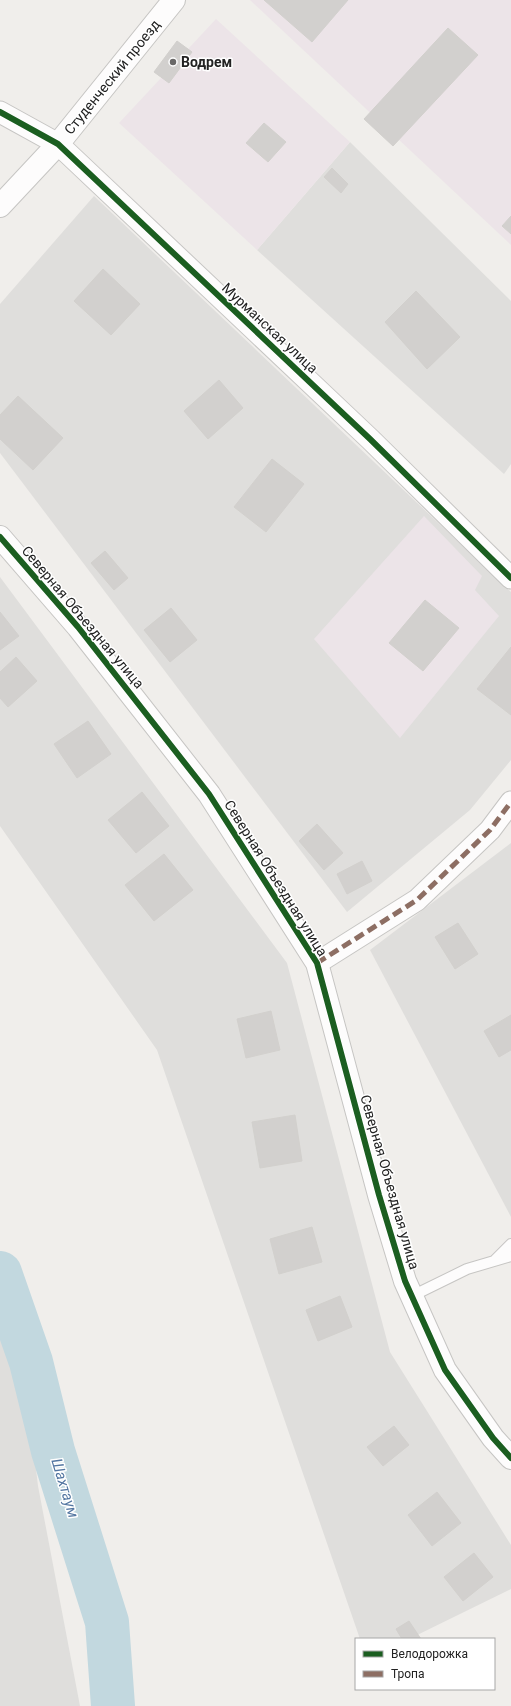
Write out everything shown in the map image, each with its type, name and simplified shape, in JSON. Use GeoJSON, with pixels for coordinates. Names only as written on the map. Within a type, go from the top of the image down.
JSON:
{"type":"FeatureCollection","features":[{"type":"Feature","properties":{"kind":"street","name":"Студенческий проезд"},"geometry":{"type":"LineString","coordinates":[[0,206],[58,144],[174,0]]}},
{"type":"Feature","properties":{"kind":"street","name":"Мурманская улица"},"geometry":{"type":"LineString","coordinates":[[0,112],[58,144],[364,433],[511,578]]}},
{"type":"Feature","properties":{"kind":"street","name":"Северная Объездная улица"},"geometry":{"type":"LineString","coordinates":[[0,537],[78,627],[209,794],[317,963],[379,1195],[405,1281],[445,1370],[493,1438],[511,1458]]}},
{"type":"Feature","properties":{"kind":"street"},"geometry":{"type":"LineString","coordinates":[[317,963],[417,900],[490,830],[511,802]]}},
{"type":"Feature","properties":{"kind":"lane"},"geometry":{"type":"LineString","coordinates":[[495,1260],[511,1244]]}},
{"type":"Feature","properties":{"kind":"lane"},"geometry":{"type":"LineString","coordinates":[[412,1296],[467,1269],[511,1256]]}},
{"type":"Feature","properties":{"kind":"shaded area"},"geometry":{"type":"Polygon","coordinates":[[[250,0],[511,0],[511,245],[250,0]]]}},
{"type":"Feature","properties":{"kind":"shaded area"},"geometry":{"type":"Polygon","coordinates":[[[216,19],[350,142],[257,250],[119,123],[216,19]]]}},
{"type":"Feature","properties":{"kind":"shaded area"},"geometry":{"type":"Polygon","coordinates":[[[350,142],[511,301],[511,464],[504,474],[257,250],[350,142]]]}},
{"type":"Feature","properties":{"kind":"shaded area"},"geometry":{"type":"Polygon","coordinates":[[[94,196],[511,592],[511,760],[470,810],[347,912],[0,453],[0,304],[94,196]]]}},
{"type":"Feature","properties":{"kind":"shaded area"},"geometry":{"type":"Polygon","coordinates":[[[424,516],[482,576],[475,590],[499,616],[400,738],[314,639],[424,516]]]}},
{"type":"Feature","properties":{"kind":"shaded area"},"geometry":{"type":"Polygon","coordinates":[[[0,577],[287,963],[390,1352],[511,1545],[511,1589],[411,1638],[360,1638],[157,1050],[0,826],[0,577]]]}},
{"type":"Feature","properties":{"kind":"shaded area"},"geometry":{"type":"Polygon","coordinates":[[[511,843],[511,1217],[370,950],[511,843]]]}},
{"type":"Feature","properties":{"kind":"shaded area"},"geometry":{"type":"Polygon","coordinates":[[[0,1325],[26,1386],[38,1486],[80,1706],[0,1706],[0,1325]]]}},
{"type":"Feature","properties":{"kind":"building"},"geometry":{"type":"Polygon","coordinates":[[[264,0],[348,0],[312,42],[264,0]]]}},
{"type":"Feature","properties":{"kind":"building"},"geometry":{"type":"Polygon","coordinates":[[[448,28],[478,55],[393,146],[364,119],[448,28]]]}},
{"type":"Feature","properties":{"kind":"building","name":"Водрем"},"geometry":{"type":"Polygon","coordinates":[[[177,41],[192,52],[169,83],[154,72],[177,41]]]}},
{"type":"Feature","properties":{"kind":"building"},"geometry":{"type":"Polygon","coordinates":[[[264,123],[286,142],[268,162],[246,143],[264,123]]]}},
{"type":"Feature","properties":{"kind":"building"},"geometry":{"type":"Polygon","coordinates":[[[332,168],[348,184],[341,193],[324,177],[332,168]]]}},
{"type":"Feature","properties":{"kind":"building"},"geometry":{"type":"Polygon","coordinates":[[[511,216],[511,234],[502,226],[511,216]]]}},
{"type":"Feature","properties":{"kind":"building"},"geometry":{"type":"Polygon","coordinates":[[[103,269],[140,304],[111,335],[74,301],[103,269]]]}},
{"type":"Feature","properties":{"kind":"building"},"geometry":{"type":"Polygon","coordinates":[[[416,291],[460,337],[427,369],[385,322],[416,291]]]}},
{"type":"Feature","properties":{"kind":"building"},"geometry":{"type":"Polygon","coordinates":[[[219,380],[243,408],[208,439],[184,411],[219,380]]]}},
{"type":"Feature","properties":{"kind":"building"},"geometry":{"type":"Polygon","coordinates":[[[18,396],[63,438],[33,470],[0,439],[0,415],[18,396]]]}},
{"type":"Feature","properties":{"kind":"building"},"geometry":{"type":"Polygon","coordinates":[[[272,459],[304,484],[266,532],[234,507],[272,459]]]}},
{"type":"Feature","properties":{"kind":"building"},"geometry":{"type":"Polygon","coordinates":[[[105,551],[128,578],[114,590],[91,563],[105,551]]]}},
{"type":"Feature","properties":{"kind":"building"},"geometry":{"type":"Polygon","coordinates":[[[425,600],[459,628],[423,671],[389,643],[425,600]]]}},
{"type":"Feature","properties":{"kind":"building"},"geometry":{"type":"Polygon","coordinates":[[[171,608],[197,640],[170,662],[144,630],[171,608]]]}},
{"type":"Feature","properties":{"kind":"building"},"geometry":{"type":"Polygon","coordinates":[[[0,612],[19,636],[0,650],[0,612]]]}},
{"type":"Feature","properties":{"kind":"building"},"geometry":{"type":"Polygon","coordinates":[[[511,647],[511,715],[477,689],[511,647]]]}},
{"type":"Feature","properties":{"kind":"building"},"geometry":{"type":"Polygon","coordinates":[[[16,657],[37,681],[8,707],[0,698],[0,672],[16,657]]]}},
{"type":"Feature","properties":{"kind":"building"},"geometry":{"type":"Polygon","coordinates":[[[88,721],[111,754],[77,778],[54,744],[88,721]]]}},
{"type":"Feature","properties":{"kind":"building"},"geometry":{"type":"Polygon","coordinates":[[[142,792],[169,826],[136,853],[108,820],[142,792]]]}},
{"type":"Feature","properties":{"kind":"building"},"geometry":{"type":"Polygon","coordinates":[[[317,824],[343,853],[324,870],[299,841],[317,824]]]}},
{"type":"Feature","properties":{"kind":"building"},"geometry":{"type":"Polygon","coordinates":[[[164,854],[193,890],[154,921],[125,885],[164,854]]]}},
{"type":"Feature","properties":{"kind":"building"},"geometry":{"type":"Polygon","coordinates":[[[362,861],[372,881],[347,894],[337,874],[362,861]]]}},
{"type":"Feature","properties":{"kind":"building"},"geometry":{"type":"Polygon","coordinates":[[[458,923],[478,954],[455,969],[435,937],[458,923]]]}},
{"type":"Feature","properties":{"kind":"building"},"geometry":{"type":"Polygon","coordinates":[[[271,1011],[280,1050],[246,1058],[237,1019],[271,1011]]]}},
{"type":"Feature","properties":{"kind":"building"},"geometry":{"type":"Polygon","coordinates":[[[511,1015],[511,1050],[499,1057],[484,1031],[511,1015]]]}},
{"type":"Feature","properties":{"kind":"building"},"geometry":{"type":"Polygon","coordinates":[[[295,1115],[302,1161],[260,1168],[252,1122],[295,1115]]]}},
{"type":"Feature","properties":{"kind":"building"},"geometry":{"type":"Polygon","coordinates":[[[312,1227],[322,1262],[279,1274],[270,1239],[312,1227]]]}},
{"type":"Feature","properties":{"kind":"building"},"geometry":{"type":"Polygon","coordinates":[[[340,1296],[352,1327],[318,1341],[306,1310],[340,1296]]]}},
{"type":"Feature","properties":{"kind":"building"},"geometry":{"type":"Polygon","coordinates":[[[394,1426],[409,1445],[383,1466],[367,1447],[394,1426]]]}},
{"type":"Feature","properties":{"kind":"building"},"geometry":{"type":"Polygon","coordinates":[[[437,1492],[461,1523],[432,1546],[408,1515],[437,1492]]]}},
{"type":"Feature","properties":{"kind":"building"},"geometry":{"type":"Polygon","coordinates":[[[474,1553],[493,1577],[463,1601],[444,1577],[474,1553]]]}},
{"type":"Feature","properties":{"kind":"building"},"geometry":{"type":"Polygon","coordinates":[[[409,1621],[420,1638],[401,1638],[396,1629],[409,1621]]]}},
{"type":"Feature","properties":{"kind":"waterway","name":"Шахтаум"},"geometry":{"type":"LineString","coordinates":[[0,1273],[31,1362],[53,1451],[107,1622],[113,1706]]}},
{"type":"Feature","properties":{"kind":"marked path"},"geometry":{"type":"LineString","coordinates":[[317,963],[417,900],[490,830],[511,802]]}},
{"type":"Feature","properties":{"kind":"cycle path"},"geometry":{"type":"LineString","coordinates":[[0,112],[58,144],[370,439],[511,578]]}},
{"type":"Feature","properties":{"kind":"cycle path"},"geometry":{"type":"LineString","coordinates":[[0,537],[78,627],[209,794],[317,963],[379,1195],[405,1281],[445,1370],[493,1438],[511,1458]]}},
{"type":"Feature","properties":{"kind":"place","name":"Водрем"},"geometry":{"type":"Point","coordinates":[173,62]}}]}
